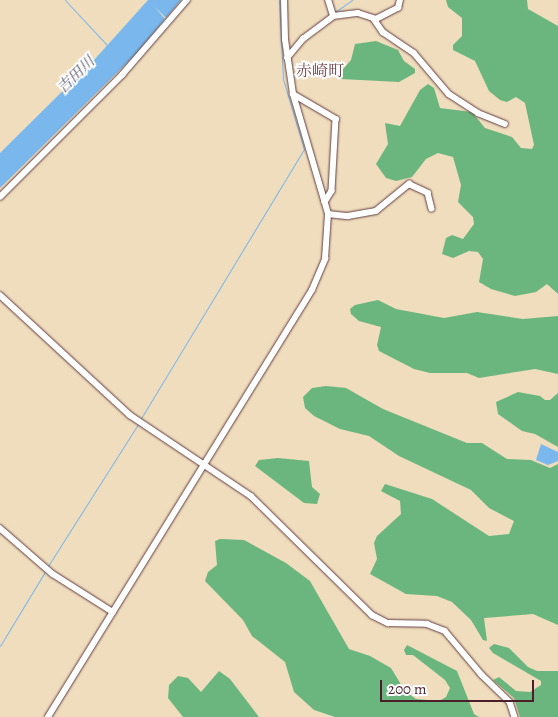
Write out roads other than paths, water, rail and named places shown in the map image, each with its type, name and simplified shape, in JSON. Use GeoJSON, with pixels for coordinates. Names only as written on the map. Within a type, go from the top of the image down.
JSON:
{"type":"FeatureCollection","features":[{"type":"Feature","properties":{"kind":"street"},"geometry":{"type":"LineString","coordinates":[[0,196],[122,75],[187,0]]}},
{"type":"Feature","properties":{"kind":"street"},"geometry":{"type":"LineString","coordinates":[[48,717],[312,290],[326,259],[328,214],[293,94],[287,58],[284,0]]}},
{"type":"Feature","properties":{"kind":"street"},"geometry":{"type":"LineString","coordinates":[[328,0],[332,14]]}},
{"type":"Feature","properties":{"kind":"street"},"geometry":{"type":"LineString","coordinates":[[374,19],[398,8],[400,0]]}},
{"type":"Feature","properties":{"kind":"street"},"geometry":{"type":"LineString","coordinates":[[287,58],[303,40],[332,14],[358,13],[374,19],[383,32],[414,53],[449,94],[478,113],[505,124]]}},
{"type":"Feature","properties":{"kind":"street"},"geometry":{"type":"LineString","coordinates":[[293,94],[336,119],[332,192],[325,202]]}},
{"type":"Feature","properties":{"kind":"street"},"geometry":{"type":"LineString","coordinates":[[328,214],[348,216],[376,211],[409,184],[428,193],[432,209]]}},
{"type":"Feature","properties":{"kind":"street"},"geometry":{"type":"LineString","coordinates":[[0,295],[130,415],[250,496],[377,619],[391,624],[427,624],[445,631],[482,675],[510,702],[515,717]]}},
{"type":"Feature","properties":{"kind":"street"},"geometry":{"type":"LineString","coordinates":[[0,528],[54,574],[113,612]]}},
{"type":"Feature","properties":{"kind":"water"},"geometry":{"type":"Polygon","coordinates":[[[148,0],[181,0],[166,18],[154,6],[165,19],[135,55],[0,188],[0,153],[95,59],[148,0]]]}},
{"type":"Feature","properties":{"kind":"water"},"geometry":{"type":"Polygon","coordinates":[[[541,444],[558,452],[558,461],[548,465],[536,460],[541,444]]]}},
{"type":"Feature","properties":{"kind":"waterway"},"geometry":{"type":"LineString","coordinates":[[65,0],[107,45]]}},
{"type":"Feature","properties":{"kind":"waterway"},"geometry":{"type":"LineString","coordinates":[[140,420],[304,149],[283,79],[279,0]]}},
{"type":"Feature","properties":{"kind":"waterway"},"geometry":{"type":"LineString","coordinates":[[335,12],[352,0]]}},
{"type":"Feature","properties":{"kind":"waterway"},"geometry":{"type":"LineString","coordinates":[[309,31],[317,24]]}},
{"type":"Feature","properties":{"kind":"waterway"},"geometry":{"type":"LineString","coordinates":[[289,50],[298,40]]}},
{"type":"Feature","properties":{"kind":"waterway"},"geometry":{"type":"LineString","coordinates":[[48,566],[138,424]]}},
{"type":"Feature","properties":{"kind":"waterway"},"geometry":{"type":"LineString","coordinates":[[0,646],[46,570]]}},
{"type":"Feature","properties":{"kind":"district","name":"赤崎町"},"geometry":{"type":"Point","coordinates":[320,71]}},
{"type":"Feature","properties":{"kind":"water label","name":"吉田川"},"geometry":{"type":"Point","coordinates":[76,75]}}]}
